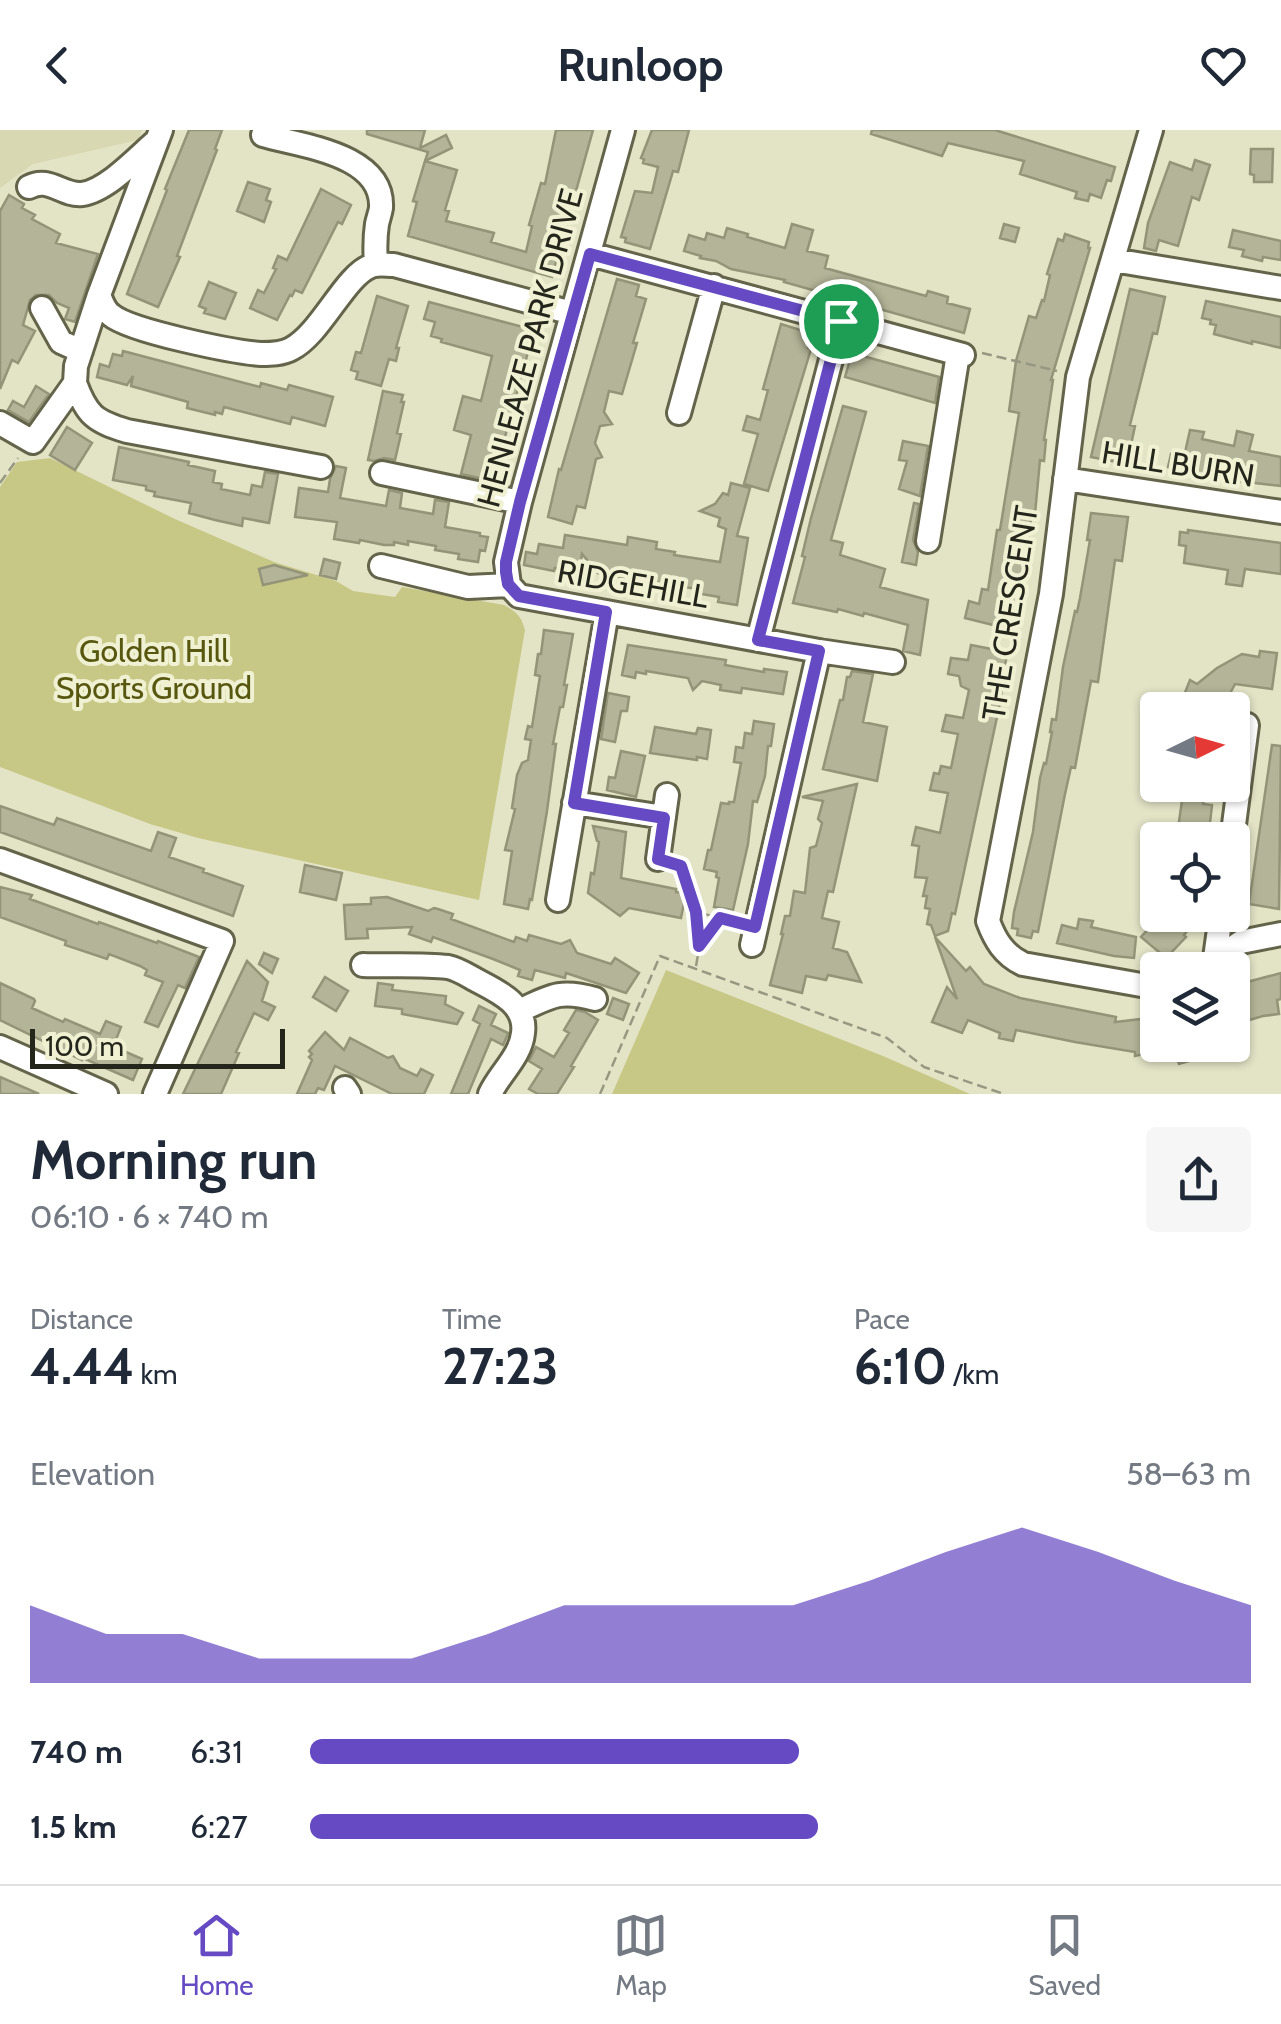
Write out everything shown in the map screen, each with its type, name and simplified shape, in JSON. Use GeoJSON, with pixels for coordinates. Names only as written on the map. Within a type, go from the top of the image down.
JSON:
{"type":"FeatureCollection","features":[{"type":"Feature","properties":{"kind":"street","name":"HENLEAZE PARK DRIVE"},"geometry":{"type":"LineString","coordinates":[[508,584],[506,562],[520,502],[623,130]]}},
{"type":"Feature","properties":{"kind":"street","name":"THE CRESCENT"},"geometry":{"type":"LineString","coordinates":[[1140,985],[1023,964],[1003,950],[988,921],[1051,594],[1078,376],[1151,130]]}},
{"type":"Feature","properties":{"kind":"street"},"geometry":{"type":"LineString","coordinates":[[30,187],[42,182],[79,194],[95,190],[123,170],[158,135]]}},
{"type":"Feature","properties":{"kind":"street"},"geometry":{"type":"LineString","coordinates":[[158,135],[76,366],[75,383],[89,414],[127,431],[321,467]]}},
{"type":"Feature","properties":{"kind":"street"},"geometry":{"type":"LineString","coordinates":[[262,140],[340,156],[366,171],[379,192],[381,208],[375,236],[376,264]]}},
{"type":"Feature","properties":{"kind":"street"},"geometry":{"type":"LineString","coordinates":[[590,254],[961,354],[928,541]]}},
{"type":"Feature","properties":{"kind":"street"},"geometry":{"type":"LineString","coordinates":[[1113,260],[1281,288]]}},
{"type":"Feature","properties":{"kind":"street"},"geometry":{"type":"LineString","coordinates":[[99,295],[112,316],[132,326],[260,354],[296,346],[365,268],[376,264],[572,313]]}},
{"type":"Feature","properties":{"kind":"street"},"geometry":{"type":"LineString","coordinates":[[679,413],[714,286]]}},
{"type":"Feature","properties":{"kind":"street"},"geometry":{"type":"LineString","coordinates":[[42,308],[61,342],[81,351]]}},
{"type":"Feature","properties":{"kind":"street"},"geometry":{"type":"LineString","coordinates":[[758,640],[841,321]]}},
{"type":"Feature","properties":{"kind":"street"},"geometry":{"type":"LineString","coordinates":[[0,422],[33,442],[75,383]]}},
{"type":"Feature","properties":{"kind":"street"},"geometry":{"type":"LineString","coordinates":[[230,474],[234,450]]}},
{"type":"Feature","properties":{"kind":"street"},"geometry":{"type":"LineString","coordinates":[[390,478],[520,502]]}},
{"type":"Feature","properties":{"kind":"street","name":"HILL BURN"},"geometry":{"type":"LineString","coordinates":[[1065,480],[1281,512]]}},
{"type":"Feature","properties":{"kind":"street","name":"RIDGEHILL"},"geometry":{"type":"LineString","coordinates":[[382,566],[468,588],[508,584],[519,596],[893,662]]}},
{"type":"Feature","properties":{"kind":"street"},"geometry":{"type":"LineString","coordinates":[[558,900],[606,612]]}},
{"type":"Feature","properties":{"kind":"street"},"geometry":{"type":"LineString","coordinates":[[743,929],[819,651]]}},
{"type":"Feature","properties":{"kind":"street"},"geometry":{"type":"LineString","coordinates":[[574,803],[666,806],[658,859]]}},
{"type":"Feature","properties":{"kind":"street"},"geometry":{"type":"LineString","coordinates":[[0,860],[222,941],[156,1094]]}},
{"type":"Feature","properties":{"kind":"street"},"geometry":{"type":"LineString","coordinates":[[1226,952],[1241,942],[1281,934]]}},
{"type":"Feature","properties":{"kind":"street"},"geometry":{"type":"LineString","coordinates":[[363,965],[450,968],[505,996],[520,1012],[524,1030],[522,1042],[490,1094]]}},
{"type":"Feature","properties":{"kind":"street"},"geometry":{"type":"LineString","coordinates":[[520,1012],[561,994],[595,999]]}},
{"type":"Feature","properties":{"kind":"street"},"geometry":{"type":"LineString","coordinates":[[0,1046],[106,1094]]}},
{"type":"Feature","properties":{"kind":"path"},"geometry":{"type":"LineString","coordinates":[[961,354],[963,349],[1078,376]]}},
{"type":"Feature","properties":{"kind":"path"},"geometry":{"type":"LineString","coordinates":[[0,482],[33,442]]}},
{"type":"Feature","properties":{"kind":"path"},"geometry":{"type":"LineString","coordinates":[[658,859],[681,866],[696,912],[696,967]]}},
{"type":"Feature","properties":{"kind":"path"},"geometry":{"type":"LineString","coordinates":[[696,912],[743,929]]}},
{"type":"Feature","properties":{"kind":"path"},"geometry":{"type":"LineString","coordinates":[[699,946],[743,929]]}},
{"type":"Feature","properties":{"kind":"path"},"geometry":{"type":"LineString","coordinates":[[600,1094],[660,956],[887,1038],[924,1066],[1004,1094]]}},
{"type":"Feature","properties":{"kind":"shaded area"},"geometry":{"type":"Polygon","coordinates":[[[0,130],[142,130],[138,140],[33,164],[0,188],[0,130]]]}},
{"type":"Feature","properties":{"kind":"green space","name":"Golden Hill Sports Ground"},"geometry":{"type":"Polygon","coordinates":[[[50,458],[175,519],[353,591],[395,597],[402,587],[504,605],[518,615],[525,630],[479,900],[198,838],[150,824],[0,767],[0,487],[17,462],[50,458]]]}},
{"type":"Feature","properties":{"kind":"green space"},"geometry":{"type":"Polygon","coordinates":[[[666,970],[883,1056],[970,1094],[612,1094],[666,970]]]}},
{"type":"Feature","properties":{"kind":"building"},"geometry":{"type":"Polygon","coordinates":[[[189,130],[222,130],[177,256],[180,257],[158,307],[127,294],[189,130]]]}},
{"type":"Feature","properties":{"kind":"building"},"geometry":{"type":"Polygon","coordinates":[[[367,130],[425,130],[420,148],[446,135],[452,148],[425,161],[428,152],[367,134],[367,130]]]}},
{"type":"Feature","properties":{"kind":"building"},"geometry":{"type":"Polygon","coordinates":[[[556,130],[593,130],[552,277],[408,236],[425,161],[457,170],[445,210],[449,211],[446,221],[494,233],[491,242],[526,252],[532,226],[529,225],[541,183],[545,184],[556,130]]]}},
{"type":"Feature","properties":{"kind":"building"},"geometry":{"type":"Polygon","coordinates":[[[652,130],[689,130],[650,249],[625,242],[626,238],[621,237],[635,191],[652,193],[658,167],[643,163],[641,158],[652,130]]]}},
{"type":"Feature","properties":{"kind":"building"},"geometry":{"type":"Polygon","coordinates":[[[872,130],[995,130],[1115,167],[1101,198],[1090,194],[1088,201],[1075,198],[1077,192],[1020,174],[1024,161],[948,143],[942,156],[871,134],[872,130]]]}},
{"type":"Feature","properties":{"kind":"building"},"geometry":{"type":"Polygon","coordinates":[[[1251,149],[1273,149],[1272,182],[1254,182],[1254,175],[1250,174],[1251,149]]]}},
{"type":"Feature","properties":{"kind":"building"},"geometry":{"type":"Polygon","coordinates":[[[1195,160],[1210,165],[1199,200],[1192,197],[1178,246],[1159,240],[1156,251],[1144,248],[1148,223],[1170,162],[1192,170],[1195,160]]]}},
{"type":"Feature","properties":{"kind":"building"},"geometry":{"type":"Polygon","coordinates":[[[248,182],[270,189],[266,200],[271,202],[264,222],[237,211],[248,182]]]}},
{"type":"Feature","properties":{"kind":"building"},"geometry":{"type":"Polygon","coordinates":[[[321,189],[351,205],[342,224],[338,222],[302,293],[295,290],[290,295],[277,320],[250,308],[258,290],[264,293],[278,256],[287,260],[321,189]]]}},
{"type":"Feature","properties":{"kind":"building"},"geometry":{"type":"Polygon","coordinates":[[[9,195],[35,215],[32,219],[60,234],[56,243],[98,254],[75,322],[65,319],[69,308],[49,295],[36,295],[30,300],[23,325],[35,331],[18,363],[12,360],[0,389],[0,211],[9,195]]]}},
{"type":"Feature","properties":{"kind":"building"},"geometry":{"type":"Polygon","coordinates":[[[792,224],[813,230],[807,251],[828,256],[825,268],[926,296],[928,291],[948,297],[947,303],[970,309],[964,333],[785,280],[731,269],[684,251],[689,235],[705,240],[707,233],[724,238],[727,228],[785,248],[792,224]]]}},
{"type":"Feature","properties":{"kind":"building"},"geometry":{"type":"Polygon","coordinates":[[[1004,224],[1019,228],[1015,242],[1000,238],[1004,224]]]}},
{"type":"Feature","properties":{"kind":"building"},"geometry":{"type":"Polygon","coordinates":[[[1233,230],[1281,241],[1281,260],[1242,256],[1244,250],[1229,247],[1233,230]]]}},
{"type":"Feature","properties":{"kind":"building"},"geometry":{"type":"Polygon","coordinates":[[[1065,234],[1089,242],[1090,248],[1051,380],[1044,461],[1040,460],[1035,514],[1013,630],[965,618],[969,601],[979,604],[982,589],[988,590],[1000,530],[1019,413],[1009,411],[1016,361],[1029,316],[1036,318],[1044,301],[1050,275],[1047,274],[1058,239],[1063,241],[1065,234]]]}},
{"type":"Feature","properties":{"kind":"building"},"geometry":{"type":"Polygon","coordinates":[[[617,279],[639,285],[636,296],[646,299],[622,394],[609,391],[604,412],[612,424],[600,426],[595,443],[602,457],[596,459],[585,508],[577,506],[572,524],[548,517],[617,279]]]}},
{"type":"Feature","properties":{"kind":"building"},"geometry":{"type":"Polygon","coordinates":[[[209,282],[236,293],[225,319],[204,313],[206,309],[199,306],[209,282]]]}},
{"type":"Feature","properties":{"kind":"building"},"geometry":{"type":"Polygon","coordinates":[[[1130,289],[1165,297],[1130,425],[1135,426],[1127,464],[1091,457],[1130,289]]]}},
{"type":"Feature","properties":{"kind":"building"},"geometry":{"type":"Polygon","coordinates":[[[377,296],[408,306],[396,361],[389,359],[381,386],[356,379],[358,372],[351,370],[356,352],[361,353],[377,296]]]}},
{"type":"Feature","properties":{"kind":"building"},"geometry":{"type":"Polygon","coordinates":[[[1206,301],[1281,317],[1281,348],[1214,334],[1216,325],[1202,318],[1206,301]]]}},
{"type":"Feature","properties":{"kind":"building"},"geometry":{"type":"Polygon","coordinates":[[[429,302],[534,330],[493,481],[461,474],[471,435],[454,430],[463,396],[481,401],[492,356],[431,336],[435,322],[424,319],[429,302]]]}},
{"type":"Feature","properties":{"kind":"building"},"geometry":{"type":"Polygon","coordinates":[[[781,324],[813,334],[768,491],[744,484],[758,434],[743,430],[747,416],[760,420],[768,390],[763,389],[781,324]]]}},
{"type":"Feature","properties":{"kind":"building"},"geometry":{"type":"Polygon","coordinates":[[[123,351],[260,387],[261,383],[287,390],[289,385],[333,397],[325,426],[292,417],[290,424],[224,407],[222,414],[215,415],[187,408],[188,402],[131,386],[133,376],[127,385],[97,377],[100,364],[109,367],[113,354],[122,356],[123,351]]]}},
{"type":"Feature","properties":{"kind":"building"},"geometry":{"type":"Polygon","coordinates":[[[852,353],[939,377],[935,403],[845,377],[852,353]]]}},
{"type":"Feature","properties":{"kind":"building"},"geometry":{"type":"Polygon","coordinates":[[[36,386],[49,394],[29,422],[8,410],[13,401],[24,407],[36,386]]]}},
{"type":"Feature","properties":{"kind":"building"},"geometry":{"type":"Polygon","coordinates":[[[383,391],[403,395],[397,433],[401,434],[395,460],[368,460],[383,391]]]}},
{"type":"Feature","properties":{"kind":"building"},"geometry":{"type":"Polygon","coordinates":[[[843,406],[866,412],[831,540],[843,543],[840,555],[885,569],[880,587],[928,600],[920,655],[903,651],[908,625],[864,613],[863,616],[793,603],[811,518],[843,406]]]}},
{"type":"Feature","properties":{"kind":"building"},"geometry":{"type":"Polygon","coordinates":[[[67,427],[92,443],[75,470],[50,455],[67,427]]]}},
{"type":"Feature","properties":{"kind":"building"},"geometry":{"type":"Polygon","coordinates":[[[1190,430],[1204,432],[1202,439],[1234,446],[1237,431],[1253,435],[1249,451],[1281,457],[1281,486],[1220,479],[1168,467],[1171,454],[1184,457],[1190,430]]]}},
{"type":"Feature","properties":{"kind":"building"},"geometry":{"type":"Polygon","coordinates":[[[903,441],[928,446],[920,496],[899,489],[907,461],[899,460],[903,441]]]}},
{"type":"Feature","properties":{"kind":"building"},"geometry":{"type":"Polygon","coordinates":[[[119,447],[215,471],[213,482],[222,484],[221,489],[250,495],[252,485],[262,487],[265,472],[278,474],[269,523],[243,518],[242,526],[189,513],[191,503],[154,496],[155,492],[146,490],[146,486],[113,480],[119,447]]]}},
{"type":"Feature","properties":{"kind":"building"},"geometry":{"type":"Polygon","coordinates":[[[336,466],[346,468],[340,498],[386,506],[389,490],[402,493],[400,508],[433,514],[435,500],[449,502],[445,527],[488,537],[485,551],[480,550],[478,562],[458,559],[459,554],[435,550],[436,546],[408,541],[408,545],[384,545],[334,539],[337,522],[295,517],[299,488],[328,492],[336,466]]]}},
{"type":"Feature","properties":{"kind":"building"},"geometry":{"type":"Polygon","coordinates":[[[731,483],[750,488],[737,536],[748,538],[737,605],[718,602],[719,597],[696,593],[697,589],[625,573],[624,578],[598,573],[582,554],[579,572],[524,565],[526,552],[537,554],[539,544],[563,548],[565,535],[627,545],[628,537],[657,542],[656,549],[675,552],[674,555],[720,562],[726,529],[718,526],[720,518],[700,511],[715,504],[723,493],[728,495],[731,483]]]}},
{"type":"Feature","properties":{"kind":"building"},"geometry":{"type":"Polygon","coordinates":[[[914,503],[919,504],[913,540],[918,552],[916,565],[902,562],[914,503]]]}},
{"type":"Feature","properties":{"kind":"building"},"geometry":{"type":"Polygon","coordinates":[[[1091,513],[1128,517],[1122,561],[1115,560],[1098,682],[1091,681],[1038,932],[1033,931],[1031,938],[1017,935],[1018,929],[1012,928],[1014,912],[1080,598],[1091,513]]]}},
{"type":"Feature","properties":{"kind":"building"},"geometry":{"type":"Polygon","coordinates":[[[1180,532],[1281,543],[1281,574],[1245,569],[1242,586],[1226,584],[1228,570],[1184,563],[1186,546],[1179,545],[1180,532]]]}},
{"type":"Feature","properties":{"kind":"building"},"geometry":{"type":"Polygon","coordinates":[[[324,559],[340,563],[336,579],[320,575],[324,559]]]}},
{"type":"Feature","properties":{"kind":"building"},"geometry":{"type":"Polygon","coordinates":[[[274,565],[308,575],[263,585],[259,569],[274,565]]]}},
{"type":"Feature","properties":{"kind":"building"},"geometry":{"type":"Polygon","coordinates":[[[544,630],[573,634],[528,909],[504,904],[512,851],[505,850],[515,809],[512,808],[517,775],[522,763],[528,760],[531,740],[525,739],[528,726],[532,727],[540,676],[535,675],[544,630]]]}},
{"type":"Feature","properties":{"kind":"building"},"geometry":{"type":"Polygon","coordinates":[[[628,645],[726,660],[725,665],[764,672],[787,672],[783,694],[742,688],[741,693],[720,690],[721,685],[702,681],[693,690],[688,678],[646,671],[636,672],[635,678],[622,675],[628,645]]]}},
{"type":"Feature","properties":{"kind":"building"},"geometry":{"type":"Polygon","coordinates":[[[971,645],[1007,652],[1000,703],[955,914],[952,913],[948,931],[935,936],[927,924],[930,909],[925,908],[927,896],[923,896],[927,878],[915,877],[919,846],[912,845],[916,827],[940,833],[948,793],[930,790],[934,773],[939,774],[941,766],[951,768],[958,734],[942,731],[946,715],[963,718],[969,690],[961,686],[959,676],[948,674],[951,658],[968,660],[971,645]]]}},
{"type":"Feature","properties":{"kind":"building"},"geometry":{"type":"Polygon","coordinates":[[[1260,651],[1277,653],[1272,689],[1235,684],[1231,692],[1185,692],[1190,680],[1197,684],[1242,654],[1259,657],[1260,651]]]}},
{"type":"Feature","properties":{"kind":"building"},"geometry":{"type":"Polygon","coordinates":[[[852,671],[873,674],[863,722],[887,727],[877,781],[823,769],[840,700],[852,671]]]}},
{"type":"Feature","properties":{"kind":"building"},"geometry":{"type":"Polygon","coordinates":[[[608,693],[629,697],[627,711],[621,711],[615,742],[601,739],[608,693]]]}},
{"type":"Feature","properties":{"kind":"building"},"geometry":{"type":"Polygon","coordinates":[[[754,721],[774,724],[765,776],[757,802],[753,801],[733,910],[714,907],[719,878],[717,872],[704,869],[708,850],[721,803],[734,802],[741,763],[734,762],[736,747],[743,748],[745,733],[752,734],[754,721]]]}},
{"type":"Feature","properties":{"kind":"building"},"geometry":{"type":"Polygon","coordinates":[[[655,727],[696,734],[698,728],[711,730],[707,759],[650,753],[655,727]]]}},
{"type":"Feature","properties":{"kind":"building"},"geometry":{"type":"Polygon","coordinates":[[[1272,745],[1281,746],[1279,909],[1250,904],[1272,745]]]}},
{"type":"Feature","properties":{"kind":"building"},"geometry":{"type":"Polygon","coordinates":[[[621,751],[645,756],[636,797],[607,790],[609,777],[615,778],[621,751]]]}},
{"type":"Feature","properties":{"kind":"building"},"geometry":{"type":"Polygon","coordinates":[[[857,784],[833,892],[828,891],[822,918],[839,922],[833,948],[847,952],[861,982],[828,975],[826,980],[806,976],[802,993],[770,985],[785,916],[790,916],[794,891],[805,893],[810,848],[816,846],[822,823],[818,819],[823,801],[802,797],[857,784]]]}},
{"type":"Feature","properties":{"kind":"building"},"geometry":{"type":"Polygon","coordinates":[[[1182,802],[1212,805],[1210,822],[1179,822],[1182,802]]]}},
{"type":"Feature","properties":{"kind":"building"},"geometry":{"type":"Polygon","coordinates":[[[0,806],[54,825],[57,818],[151,851],[158,832],[176,838],[169,857],[243,886],[233,916],[0,832],[0,806]]]}},
{"type":"Feature","properties":{"kind":"building"},"geometry":{"type":"Polygon","coordinates":[[[593,826],[626,832],[621,878],[686,893],[681,918],[629,908],[620,916],[588,893],[599,842],[593,826]]]}},
{"type":"Feature","properties":{"kind":"building"},"geometry":{"type":"Polygon","coordinates":[[[305,865],[342,873],[336,900],[300,892],[305,865]]]}},
{"type":"Feature","properties":{"kind":"building"},"geometry":{"type":"Polygon","coordinates":[[[0,887],[32,895],[30,899],[199,957],[185,988],[178,985],[158,1027],[145,1022],[163,982],[145,975],[147,970],[140,966],[109,954],[107,959],[65,945],[66,941],[0,917],[0,887]]]}},
{"type":"Feature","properties":{"kind":"building"},"geometry":{"type":"Polygon","coordinates":[[[387,897],[428,911],[434,908],[453,914],[451,919],[514,942],[516,937],[527,941],[529,935],[561,944],[570,940],[577,953],[611,964],[615,958],[639,973],[626,993],[566,973],[565,978],[535,970],[532,980],[518,976],[520,970],[493,959],[433,937],[431,942],[409,934],[412,927],[367,929],[368,938],[346,939],[344,905],[371,904],[371,898],[387,897]]]}},
{"type":"Feature","properties":{"kind":"building"},"geometry":{"type":"Polygon","coordinates":[[[1079,919],[1093,921],[1091,927],[1136,937],[1134,958],[1057,943],[1062,925],[1077,929],[1079,919]]]}},
{"type":"Feature","properties":{"kind":"building"},"geometry":{"type":"Polygon","coordinates":[[[1146,932],[1186,932],[1172,952],[1159,952],[1141,937],[1146,932]]]}},
{"type":"Feature","properties":{"kind":"building"},"geometry":{"type":"Polygon","coordinates":[[[935,937],[966,971],[970,967],[984,984],[1020,998],[1116,1017],[1115,1022],[1140,1019],[1140,1055],[1016,1030],[1013,1041],[999,1038],[1000,1033],[968,1020],[962,1033],[932,1022],[947,987],[957,999],[935,937]]]}},
{"type":"Feature","properties":{"kind":"building"},"geometry":{"type":"Polygon","coordinates":[[[264,953],[278,959],[272,973],[259,964],[264,953]]]}},
{"type":"Feature","properties":{"kind":"building"},"geometry":{"type":"Polygon","coordinates":[[[247,961],[268,982],[262,1001],[275,1007],[268,1020],[254,1013],[221,1094],[183,1094],[247,961]]]}},
{"type":"Feature","properties":{"kind":"building"},"geometry":{"type":"Polygon","coordinates":[[[1281,973],[1279,1014],[1250,1020],[1250,981],[1281,973]]]}},
{"type":"Feature","properties":{"kind":"building"},"geometry":{"type":"Polygon","coordinates":[[[325,977],[348,991],[336,1011],[313,997],[325,977]]]}},
{"type":"Feature","properties":{"kind":"building"},"geometry":{"type":"Polygon","coordinates":[[[0,983],[34,999],[32,1008],[63,1022],[65,1019],[100,1034],[106,1021],[121,1027],[115,1042],[121,1044],[119,1049],[142,1059],[133,1080],[0,1020],[0,983]]]}},
{"type":"Feature","properties":{"kind":"building"},"geometry":{"type":"Polygon","coordinates":[[[378,983],[393,985],[392,990],[446,996],[445,1004],[463,1013],[457,1024],[375,1006],[378,983]]]}},
{"type":"Feature","properties":{"kind":"building"},"geometry":{"type":"Polygon","coordinates":[[[613,998],[629,1004],[623,1020],[607,1014],[613,998]]]}},
{"type":"Feature","properties":{"kind":"building"},"geometry":{"type":"Polygon","coordinates":[[[479,1006],[496,1014],[491,1025],[508,1033],[503,1045],[491,1039],[468,1094],[451,1094],[480,1024],[473,1020],[479,1006]]]}},
{"type":"Feature","properties":{"kind":"building"},"geometry":{"type":"Polygon","coordinates":[[[576,1010],[598,1020],[557,1094],[538,1094],[529,1089],[542,1069],[529,1061],[536,1047],[554,1057],[569,1033],[564,1030],[576,1010]]]}},
{"type":"Feature","properties":{"kind":"building"},"geometry":{"type":"Polygon","coordinates":[[[325,1032],[344,1050],[350,1038],[388,1058],[393,1056],[400,1068],[417,1076],[421,1069],[433,1075],[424,1094],[392,1094],[335,1066],[324,1090],[297,1094],[312,1060],[309,1051],[325,1032]]]}},
{"type":"Feature","properties":{"kind":"building"},"geometry":{"type":"Polygon","coordinates":[[[0,1077],[39,1094],[0,1094],[0,1077]]]}},
{"type":"Feature","properties":{"kind":"route"},"geometry":{"type":"LineString","coordinates":[[590,254],[841,321],[758,640],[819,651],[755,927],[720,918],[699,946],[696,912],[681,866],[658,859],[664,818],[574,803],[606,612],[519,596],[508,584],[506,562],[590,254]]}}]}
